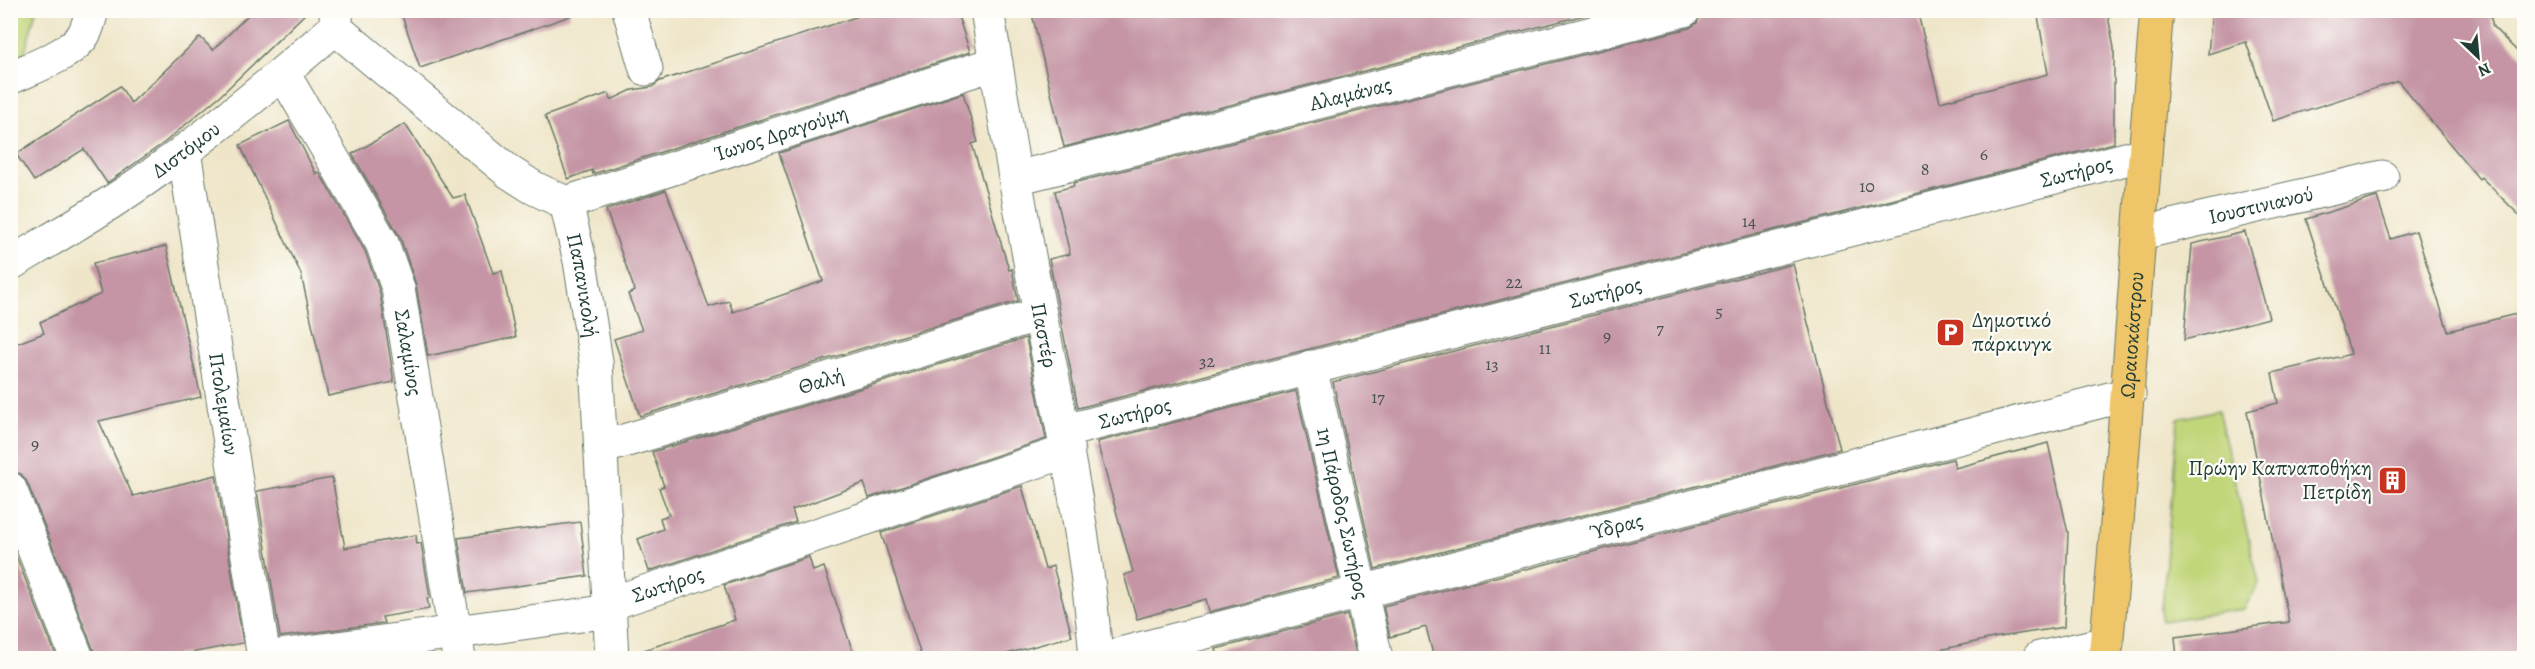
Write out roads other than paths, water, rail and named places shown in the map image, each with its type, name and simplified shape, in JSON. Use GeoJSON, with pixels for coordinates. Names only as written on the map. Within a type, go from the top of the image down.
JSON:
{"type":"FeatureCollection","features":[{"type":"Feature","properties":{"kind":"main road","name":"Ωραιοκάστρου"},"geometry":{"type":"LineString","coordinates":[[2106,651],[2129,394],[2157,10]]}},
{"type":"Feature","properties":{"kind":"street"},"geometry":{"type":"LineString","coordinates":[[10,78],[65,51],[84,35],[92,10]]}},
{"type":"Feature","properties":{"kind":"street"},"geometry":{"type":"LineString","coordinates":[[629,10],[646,69]]}},
{"type":"Feature","properties":{"kind":"street","name":"Παστέρ"},"geometry":{"type":"LineString","coordinates":[[987,10],[1040,314],[1067,441],[1086,552],[1096,658]]}},
{"type":"Feature","properties":{"kind":"street","name":"Αλαμάνας"},"geometry":{"type":"LineString","coordinates":[[1016,178],[1684,10]]}},
{"type":"Feature","properties":{"kind":"street","name":"Διστόμου"},"geometry":{"type":"LineString","coordinates":[[10,264],[79,223],[184,152],[283,73],[336,19]]}},
{"type":"Feature","properties":{"kind":"street","name":"Παπανικολή"},"geometry":{"type":"LineString","coordinates":[[336,19],[509,172],[534,188],[566,203],[589,314],[596,361],[612,658]]}},
{"type":"Feature","properties":{"kind":"street","name":"Ίωνος Δραγούμη"},"geometry":{"type":"LineString","coordinates":[[566,203],[996,63]]}},
{"type":"Feature","properties":{"kind":"street","name":"Σαλαμίνος"},"geometry":{"type":"LineString","coordinates":[[283,73],[382,243],[392,267],[457,645]]}},
{"type":"Feature","properties":{"kind":"street","name":"Πτολεμαίων"},"geometry":{"type":"LineString","coordinates":[[184,152],[277,658]]}},
{"type":"Feature","properties":{"kind":"street","name":"Σωτήρος"},"geometry":{"type":"LineString","coordinates":[[277,658],[457,645],[610,608],[1067,441],[1310,367],[2145,154]]}},
{"type":"Feature","properties":{"kind":"street","name":"Ιουστινιανού"},"geometry":{"type":"LineString","coordinates":[[2141,233],[2382,177]]}},
{"type":"Feature","properties":{"kind":"street","name":"Θαλή"},"geometry":{"type":"LineString","coordinates":[[602,448],[1040,314]]}},
{"type":"Feature","properties":{"kind":"street","name":"1η Πάροδος Σωτήρος"},"geometry":{"type":"LineString","coordinates":[[1310,367],[1359,592],[1376,658]]}},
{"type":"Feature","properties":{"kind":"street","name":"Ύδρας"},"geometry":{"type":"LineString","coordinates":[[1105,658],[2129,394]]}},
{"type":"Feature","properties":{"kind":"street"},"geometry":{"type":"LineString","coordinates":[[10,489],[77,658]]}},
{"type":"Feature","properties":{"kind":"street"},"geometry":{"type":"LineString","coordinates":[[2039,658],[2106,651]]}},
{"type":"Feature","properties":{"kind":"place","name":"Δημοτικό πάρκινγκ"},"geometry":{"type":"Point","coordinates":[1951,332]}},
{"type":"Feature","properties":{"kind":"place","name":"Πρώην Καπναποθήκη Πετρίδη"},"geometry":{"type":"Point","coordinates":[2393,480]}}]}
